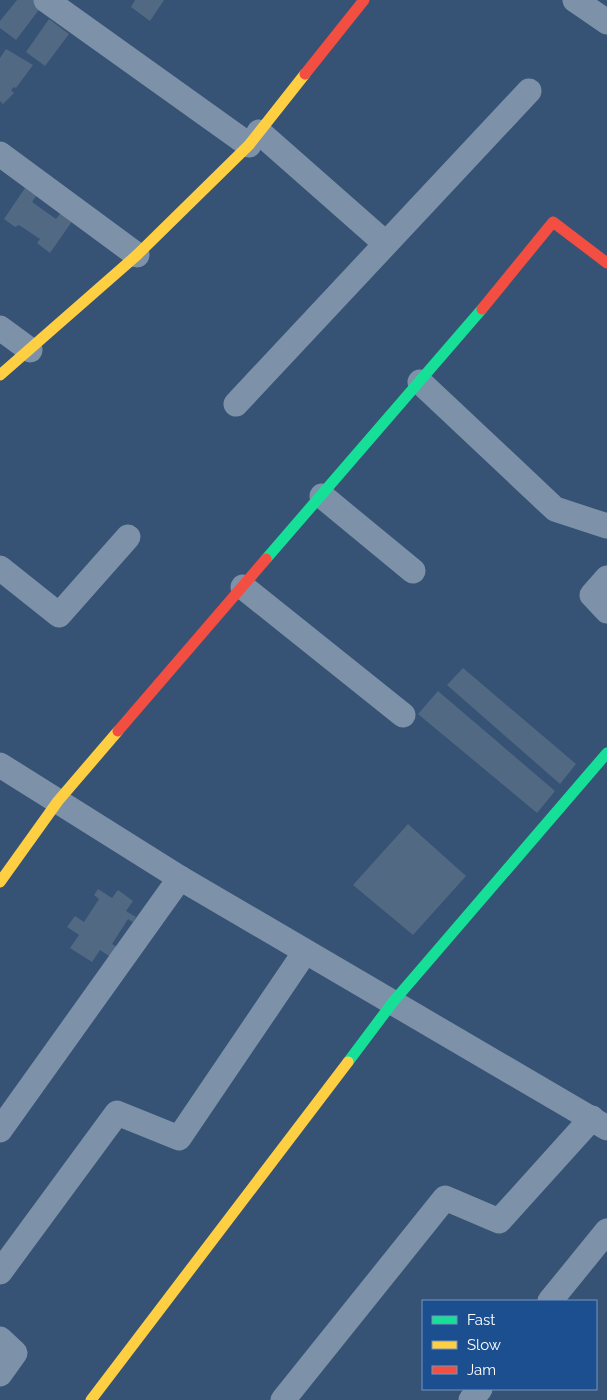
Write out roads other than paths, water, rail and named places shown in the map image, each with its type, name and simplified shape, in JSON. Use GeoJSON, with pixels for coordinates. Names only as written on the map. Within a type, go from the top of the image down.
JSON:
{"type":"FeatureCollection","features":[{"type":"Feature","properties":{"kind":"street"},"geometry":{"type":"LineString","coordinates":[[46,0],[254,138],[385,243]]}},
{"type":"Feature","properties":{"kind":"street"},"geometry":{"type":"LineString","coordinates":[[0,375],[137,255],[254,138],[364,0]]}},
{"type":"Feature","properties":{"kind":"street"},"geometry":{"type":"LineString","coordinates":[[575,0],[607,22]]}},
{"type":"Feature","properties":{"kind":"street"},"geometry":{"type":"LineString","coordinates":[[236,404],[529,91]]}},
{"type":"Feature","properties":{"kind":"street"},"geometry":{"type":"LineString","coordinates":[[0,154],[137,255]]}},
{"type":"Feature","properties":{"kind":"street"},"geometry":{"type":"LineString","coordinates":[[0,882],[58,801],[420,382],[553,222],[607,264]]}},
{"type":"Feature","properties":{"kind":"street"},"geometry":{"type":"LineString","coordinates":[[0,328],[30,350]]}},
{"type":"Feature","properties":{"kind":"street"},"geometry":{"type":"LineString","coordinates":[[420,382],[555,509],[607,526]]}},
{"type":"Feature","properties":{"kind":"street"},"geometry":{"type":"LineString","coordinates":[[322,496],[413,571]]}},
{"type":"Feature","properties":{"kind":"street"},"geometry":{"type":"LineString","coordinates":[[0,568],[59,615],[128,537]]}},
{"type":"Feature","properties":{"kind":"street"},"geometry":{"type":"LineString","coordinates":[[607,578],[592,596],[607,611]]}},
{"type":"Feature","properties":{"kind":"street"},"geometry":{"type":"LineString","coordinates":[[243,587],[403,715]]}},
{"type":"Feature","properties":{"kind":"street"},"geometry":{"type":"LineString","coordinates":[[91,1400],[393,1002],[607,753]]}},
{"type":"Feature","properties":{"kind":"street"},"geometry":{"type":"LineString","coordinates":[[0,765],[180,878],[599,1123],[499,1221],[445,1198],[283,1400]]}},
{"type":"Feature","properties":{"kind":"street"},"geometry":{"type":"LineString","coordinates":[[0,1130],[180,878]]}},
{"type":"Feature","properties":{"kind":"street"},"geometry":{"type":"LineString","coordinates":[[0,1272],[117,1113],[179,1138],[305,952]]}},
{"type":"Feature","properties":{"kind":"street"},"geometry":{"type":"LineString","coordinates":[[551,1300],[607,1231]]}},
{"type":"Feature","properties":{"kind":"street"},"geometry":{"type":"LineString","coordinates":[[0,1339],[16,1354],[0,1374]]}},
{"type":"Feature","properties":{"kind":"street"},"geometry":{"type":"LineString","coordinates":[[471,1400],[479,1390]]}}]}
